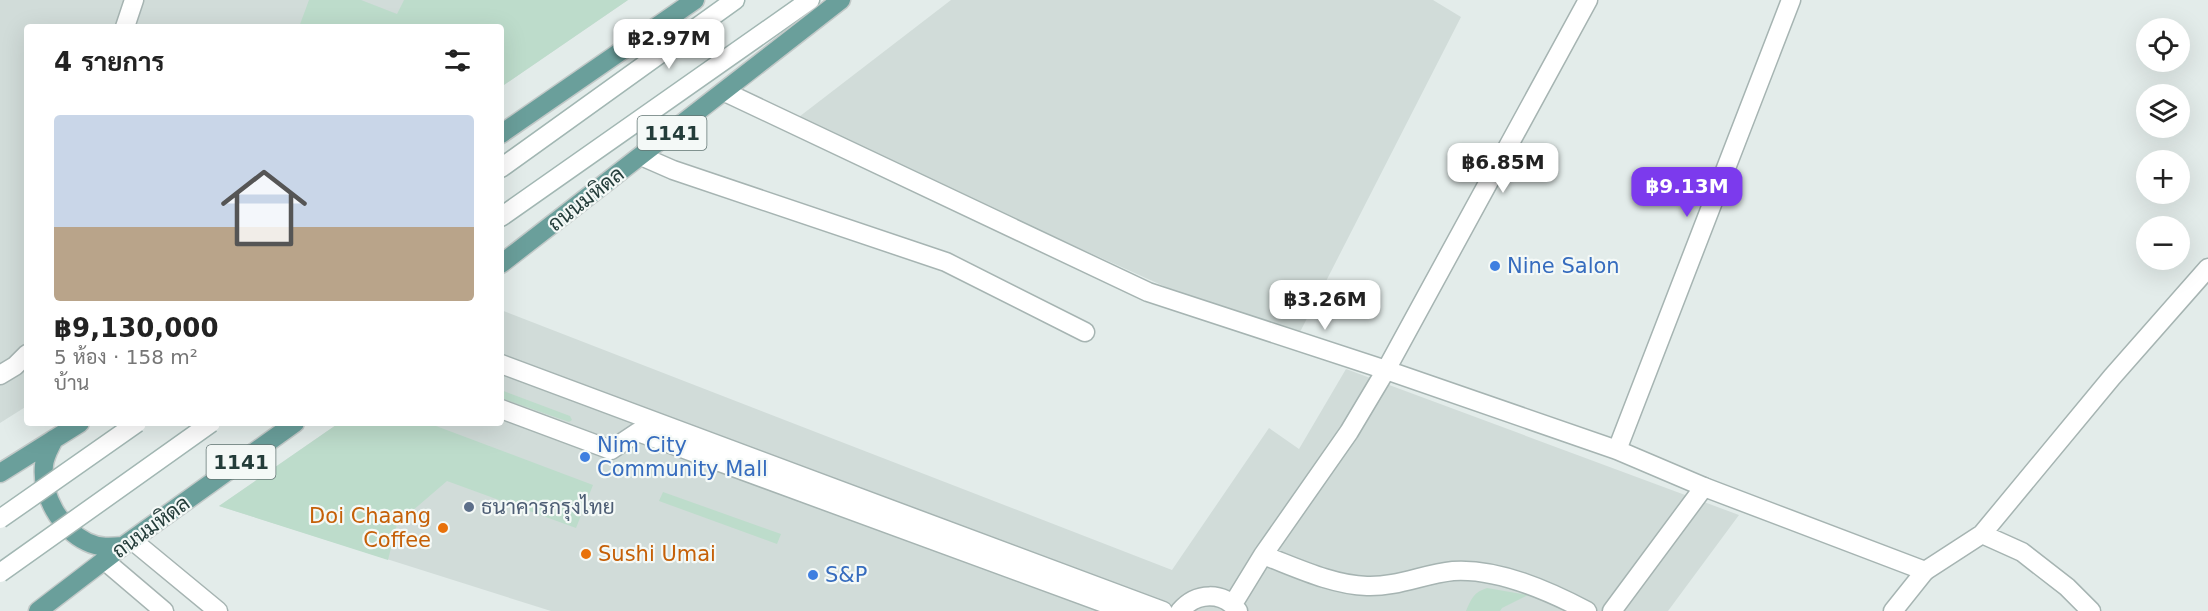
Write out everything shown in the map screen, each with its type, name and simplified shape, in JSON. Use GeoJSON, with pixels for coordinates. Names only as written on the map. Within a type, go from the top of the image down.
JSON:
{"type":"FeatureCollection","features":[{"type":"Feature","properties":{"kind":"main road"},"geometry":{"type":"LineString","coordinates":[[504,132],[694,0]]}},
{"type":"Feature","properties":{"kind":"main road","name":"ถนนมหิดล"},"geometry":{"type":"LineString","coordinates":[[504,262],[841,0]]}},
{"type":"Feature","properties":{"kind":"main road"},"geometry":{"type":"LineString","coordinates":[[0,473],[75,426]]}},
{"type":"Feature","properties":{"kind":"main road","name":"ถนนมหิดล"},"geometry":{"type":"LineString","coordinates":[[38,611],[127,543],[291,426]]}},
{"type":"Feature","properties":{"kind":"main road"},"geometry":{"type":"LineString","coordinates":[[54,439],[46,454],[44,466],[47,492],[61,521],[73,534],[88,543],[106,547],[127,543]]}},
{"type":"Feature","properties":{"kind":"street"},"geometry":{"type":"LineString","coordinates":[[126,24],[134,0]]}},
{"type":"Feature","properties":{"kind":"street"},"geometry":{"type":"LineString","coordinates":[[504,166],[735,0]]}},
{"type":"Feature","properties":{"kind":"street","name":"ถนนมหิดล"},"geometry":{"type":"LineString","coordinates":[[504,215],[810,0]]}},
{"type":"Feature","properties":{"kind":"street"},"geometry":{"type":"LineString","coordinates":[[1180,611],[1192,600],[1206,596],[1221,597],[1236,608],[1263,555],[1348,432],[1386,370],[1588,0]]}},
{"type":"Feature","properties":{"kind":"street"},"geometry":{"type":"LineString","coordinates":[[1617,450],[1791,0]]}},
{"type":"Feature","properties":{"kind":"street"},"geometry":{"type":"LineString","coordinates":[[725,92],[1148,292],[1386,370],[1617,450],[1704,487],[1925,571]]}},
{"type":"Feature","properties":{"kind":"street"},"geometry":{"type":"LineString","coordinates":[[641,156],[673,170],[946,262],[1085,332]]}},
{"type":"Feature","properties":{"kind":"street"},"geometry":{"type":"LineString","coordinates":[[1893,611],[1925,571],[1982,534],[2112,377],[2208,267]]}},
{"type":"Feature","properties":{"kind":"street"},"geometry":{"type":"LineString","coordinates":[[0,375],[24,357]]}},
{"type":"Feature","properties":{"kind":"street"},"geometry":{"type":"LineString","coordinates":[[504,365],[1163,611]]}},
{"type":"Feature","properties":{"kind":"street"},"geometry":{"type":"LineString","coordinates":[[504,410],[610,450],[638,432],[1126,611]]}},
{"type":"Feature","properties":{"kind":"street"},"geometry":{"type":"LineString","coordinates":[[0,519],[133,426]]}},
{"type":"Feature","properties":{"kind":"street","name":"1141"},"geometry":{"type":"LineString","coordinates":[[0,573],[208,426]]}},
{"type":"Feature","properties":{"kind":"street"},"geometry":{"type":"LineString","coordinates":[[1612,611],[1704,487]]}},
{"type":"Feature","properties":{"kind":"street"},"geometry":{"type":"LineString","coordinates":[[1982,534],[2022,552],[2067,587],[2091,611]]}},
{"type":"Feature","properties":{"kind":"street"},"geometry":{"type":"LineString","coordinates":[[127,543],[218,611]]}},
{"type":"Feature","properties":{"kind":"street"},"geometry":{"type":"LineString","coordinates":[[1263,555],[1322,576],[1367,586],[1397,584],[1453,571],[1479,573],[1535,586],[1587,611]]}},
{"type":"Feature","properties":{"kind":"street"},"geometry":{"type":"LineString","coordinates":[[104,560],[164,611]]}},
{"type":"Feature","properties":{"kind":"shaded area"},"geometry":{"type":"Polygon","coordinates":[[[0,0],[628,0],[504,85],[504,24],[24,24],[24,408],[0,423],[0,0]]]}},
{"type":"Feature","properties":{"kind":"shaded area"},"geometry":{"type":"Polygon","coordinates":[[[951,0],[1433,0],[1461,17],[1299,334],[1168,288],[795,120],[951,0]]]}},
{"type":"Feature","properties":{"kind":"shaded area","name":"Nim City Community Mall"},"geometry":{"type":"Polygon","coordinates":[[[504,311],[1172,570],[1269,428],[1299,449],[1346,369],[1739,515],[1668,611],[551,611],[219,506],[335,426],[504,426],[504,311]]]}},
{"type":"Feature","properties":{"kind":"green space"},"geometry":{"type":"Polygon","coordinates":[[[309,0],[361,0],[397,14],[404,0],[628,0],[504,85],[504,24],[300,24],[309,0]]]}},
{"type":"Feature","properties":{"kind":"green space"},"geometry":{"type":"Polygon","coordinates":[[[504,391],[570,416],[572,420],[569,422],[504,399],[504,391]]]}},
{"type":"Feature","properties":{"kind":"green space"},"geometry":{"type":"Polygon","coordinates":[[[335,426],[436,426],[593,485],[576,528],[447,481],[397,524],[388,560],[219,506],[335,426]]]}},
{"type":"Feature","properties":{"kind":"green space"},"geometry":{"type":"Polygon","coordinates":[[[663,492],[781,534],[777,544],[659,501],[663,492]]]}},
{"type":"Feature","properties":{"kind":"green space"},"geometry":{"type":"Polygon","coordinates":[[[1487,588],[1528,595],[1500,611],[1466,611],[1474,596],[1487,588]]]}},
{"type":"Feature","properties":{"kind":"place","name":"Nine Salon"},"geometry":{"type":"Point","coordinates":[1495,266]}},
{"type":"Feature","properties":{"kind":"place","name":"Nim City Community Mall"},"geometry":{"type":"Point","coordinates":[585,457]}},
{"type":"Feature","properties":{"kind":"place","name":"ธนาคารกรุงไทย"},"geometry":{"type":"Point","coordinates":[469,507]}},
{"type":"Feature","properties":{"kind":"place","name":"Doi Chaang Coffee"},"geometry":{"type":"Point","coordinates":[443,528]}},
{"type":"Feature","properties":{"kind":"place","name":"Sushi Umai"},"geometry":{"type":"Point","coordinates":[586,554]}},
{"type":"Feature","properties":{"kind":"place","name":"S&P"},"geometry":{"type":"Point","coordinates":[813,575]}}]}
